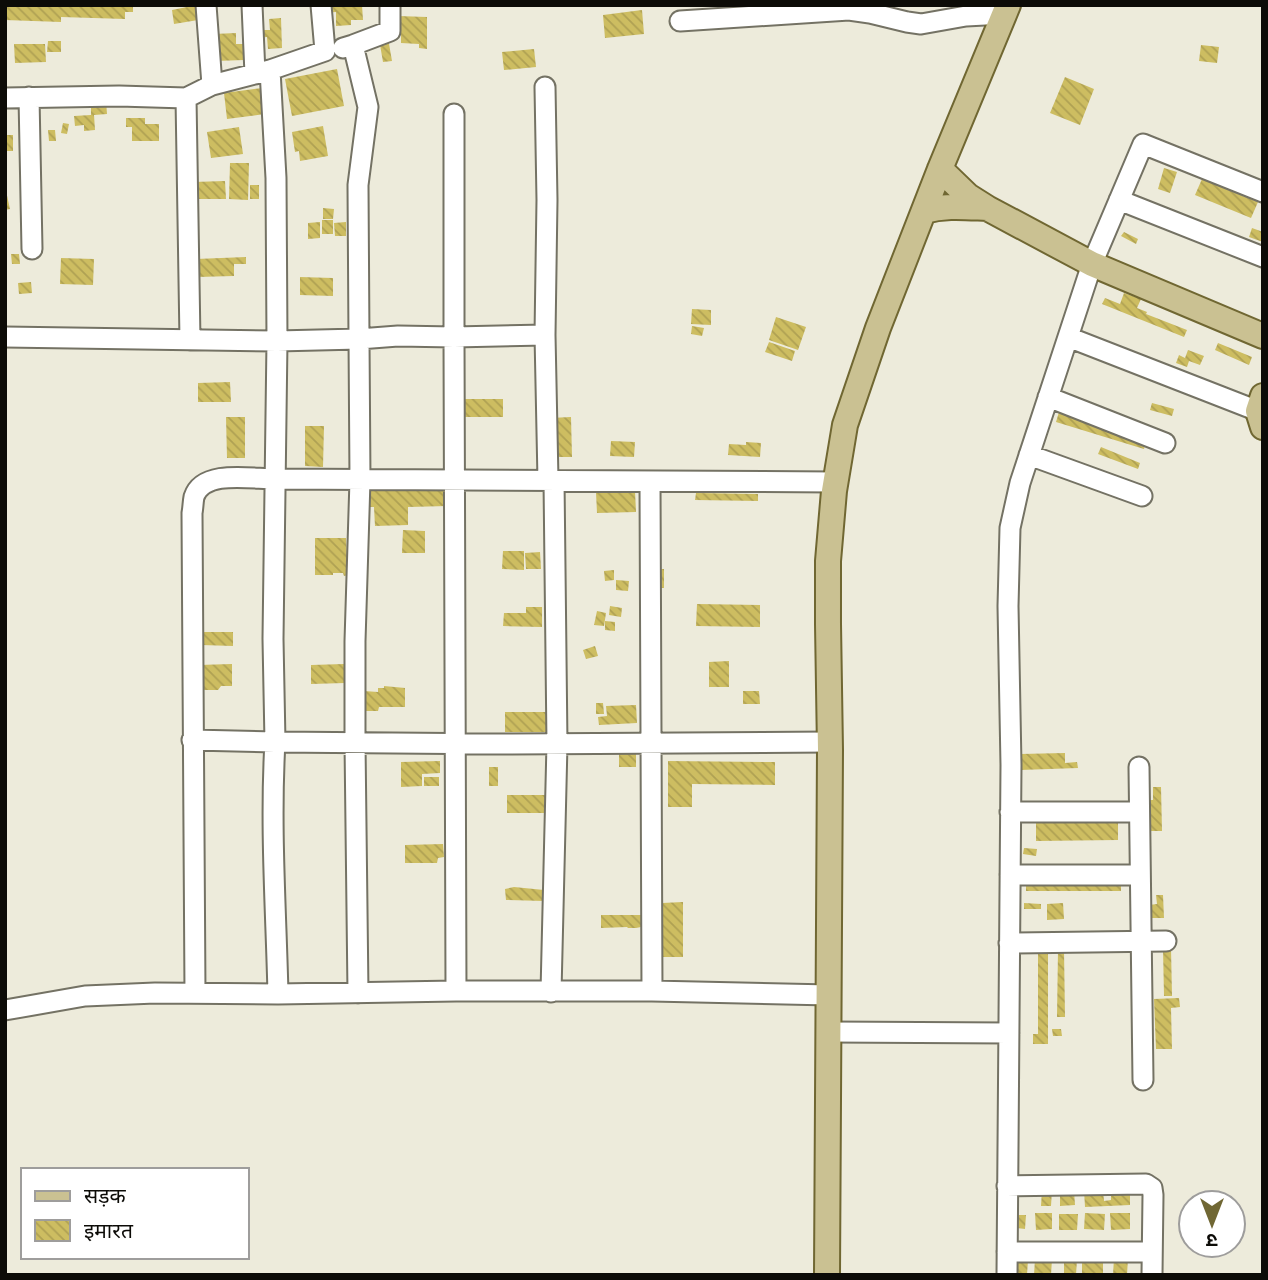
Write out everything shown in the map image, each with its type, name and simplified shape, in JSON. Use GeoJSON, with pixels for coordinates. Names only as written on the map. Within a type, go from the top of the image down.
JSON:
{"type":"FeatureCollection","features":[{"type":"Feature","properties":{"kind":"main road"},"geometry":{"type":"LineString","coordinates":[[827,1275],[830,995],[828,561],[835,482],[845,425],[878,328],[1006,10]]}},
{"type":"Feature","properties":{"kind":"main road"},"geometry":{"type":"LineString","coordinates":[[940,169],[968,196],[987,208],[1093,264],[1263,336]]}},
{"type":"Feature","properties":{"kind":"main road"},"geometry":{"type":"LineString","coordinates":[[924,211],[954,206],[987,208]]}},
{"type":"Feature","properties":{"kind":"street"},"geometry":{"type":"LineString","coordinates":[[206,5],[212,85]]}},
{"type":"Feature","properties":{"kind":"street"},"geometry":{"type":"LineString","coordinates":[[252,5],[276,178],[273,771],[278,995]]}},
{"type":"Feature","properties":{"kind":"street"},"geometry":{"type":"LineString","coordinates":[[321,5],[325,51]]}},
{"type":"Feature","properties":{"kind":"street"},"geometry":{"type":"LineString","coordinates":[[5,98],[186,98],[212,85],[353,45],[390,31],[390,5]]}},
{"type":"Feature","properties":{"kind":"street"},"geometry":{"type":"LineString","coordinates":[[680,21],[849,10],[921,24],[1006,10]]}},
{"type":"Feature","properties":{"kind":"street"},"geometry":{"type":"LineString","coordinates":[[353,45],[368,107],[358,185],[360,480],[355,641],[358,993]]}},
{"type":"Feature","properties":{"kind":"street"},"geometry":{"type":"LineString","coordinates":[[545,87],[545,335],[557,744],[551,992]]}},
{"type":"Feature","properties":{"kind":"street"},"geometry":{"type":"LineString","coordinates":[[29,97],[32,249]]}},
{"type":"Feature","properties":{"kind":"street"},"geometry":{"type":"LineString","coordinates":[[186,98],[190,340]]}},
{"type":"Feature","properties":{"kind":"street"},"geometry":{"type":"LineString","coordinates":[[453,114],[456,992]]}},
{"type":"Feature","properties":{"kind":"street"},"geometry":{"type":"LineString","coordinates":[[1006,1275],[1010,876],[1007,606],[1010,528],[1020,483],[1093,264],[1143,144],[1263,192]]}},
{"type":"Feature","properties":{"kind":"street"},"geometry":{"type":"LineString","coordinates":[[1119,200],[1263,257]]}},
{"type":"Feature","properties":{"kind":"street"},"geometry":{"type":"LineString","coordinates":[[5,337],[276,341],[398,336],[545,335]]}},
{"type":"Feature","properties":{"kind":"street"},"geometry":{"type":"LineString","coordinates":[[1068,337],[1261,411]]}},
{"type":"Feature","properties":{"kind":"street"},"geometry":{"type":"LineString","coordinates":[[1048,397],[1165,443]]}},
{"type":"Feature","properties":{"kind":"street"},"geometry":{"type":"LineString","coordinates":[[1030,455],[1142,496]]}},
{"type":"Feature","properties":{"kind":"street"},"geometry":{"type":"LineString","coordinates":[[195,993],[192,513],[194,495],[205,483],[216,478],[835,482]]}},
{"type":"Feature","properties":{"kind":"street"},"geometry":{"type":"LineString","coordinates":[[650,481],[652,991]]}},
{"type":"Feature","properties":{"kind":"street"},"geometry":{"type":"LineString","coordinates":[[192,740],[557,744],[830,742]]}},
{"type":"Feature","properties":{"kind":"street"},"geometry":{"type":"LineString","coordinates":[[1139,767],[1143,1080]]}},
{"type":"Feature","properties":{"kind":"street"},"geometry":{"type":"LineString","coordinates":[[1010,813],[1139,812]]}},
{"type":"Feature","properties":{"kind":"street"},"geometry":{"type":"LineString","coordinates":[[1010,876],[1140,875]]}},
{"type":"Feature","properties":{"kind":"street"},"geometry":{"type":"LineString","coordinates":[[1009,943],[1166,941]]}},
{"type":"Feature","properties":{"kind":"street"},"geometry":{"type":"LineString","coordinates":[[5,1010],[85,996],[144,993],[278,995],[652,991],[830,995]]}},
{"type":"Feature","properties":{"kind":"street"},"geometry":{"type":"LineString","coordinates":[[829,1032],[1009,1033]]}},
{"type":"Feature","properties":{"kind":"street"},"geometry":{"type":"LineString","coordinates":[[1007,1186],[1146,1184],[1152,1188],[1153,1195],[1153,1275]]}},
{"type":"Feature","properties":{"kind":"street"},"geometry":{"type":"LineString","coordinates":[[1007,1252],[1152,1252]]}},
{"type":"Feature","properties":{"kind":"building"},"geometry":{"type":"Polygon","coordinates":[[[5,5],[133,5],[133,12],[125,12],[125,19],[61,17],[61,22],[5,20],[5,5]]]}},
{"type":"Feature","properties":{"kind":"building"},"geometry":{"type":"Polygon","coordinates":[[[196,5],[198,20],[174,24],[172,10],[196,5]]]}},
{"type":"Feature","properties":{"kind":"building"},"geometry":{"type":"Polygon","coordinates":[[[323,5],[362,5],[363,20],[351,20],[351,25],[336,26],[336,12],[323,13],[323,5]]]}},
{"type":"Feature","properties":{"kind":"building"},"geometry":{"type":"Polygon","coordinates":[[[642,10],[644,34],[605,38],[603,15],[642,10]]]}},
{"type":"Feature","properties":{"kind":"building"},"geometry":{"type":"Polygon","coordinates":[[[398,16],[427,17],[427,49],[419,48],[419,44],[401,43],[401,32],[397,32],[398,16]]]}},
{"type":"Feature","properties":{"kind":"building"},"geometry":{"type":"Polygon","coordinates":[[[281,18],[282,48],[268,49],[267,37],[257,38],[257,30],[270,30],[269,19],[281,18]]]}},
{"type":"Feature","properties":{"kind":"building"},"geometry":{"type":"Polygon","coordinates":[[[236,33],[236,44],[243,44],[244,60],[215,61],[214,34],[236,33]]]}},
{"type":"Feature","properties":{"kind":"building"},"geometry":{"type":"Polygon","coordinates":[[[388,38],[392,61],[383,62],[379,39],[388,38]]]}},
{"type":"Feature","properties":{"kind":"building"},"geometry":{"type":"Polygon","coordinates":[[[48,41],[61,41],[61,52],[47,52],[48,41]]]}},
{"type":"Feature","properties":{"kind":"building"},"geometry":{"type":"Polygon","coordinates":[[[14,44],[45,44],[46,62],[15,63],[14,44]]]}},
{"type":"Feature","properties":{"kind":"building"},"geometry":{"type":"Polygon","coordinates":[[[1201,45],[1219,47],[1217,63],[1199,61],[1201,45]]]}},
{"type":"Feature","properties":{"kind":"building"},"geometry":{"type":"Polygon","coordinates":[[[534,49],[536,67],[504,70],[502,52],[534,49]]]}},
{"type":"Feature","properties":{"kind":"building"},"geometry":{"type":"Polygon","coordinates":[[[337,69],[344,106],[292,116],[285,79],[337,69]]]}},
{"type":"Feature","properties":{"kind":"building"},"geometry":{"type":"Polygon","coordinates":[[[1065,77],[1094,89],[1080,125],[1050,113],[1065,77]]]}},
{"type":"Feature","properties":{"kind":"building"},"geometry":{"type":"Polygon","coordinates":[[[262,88],[265,114],[227,119],[224,93],[262,88]]]}},
{"type":"Feature","properties":{"kind":"building"},"geometry":{"type":"Polygon","coordinates":[[[106,101],[107,114],[94,115],[95,130],[84,131],[84,125],[75,126],[74,116],[91,115],[91,102],[106,101]]]}},
{"type":"Feature","properties":{"kind":"building"},"geometry":{"type":"Polygon","coordinates":[[[126,118],[145,118],[145,124],[159,124],[159,141],[132,141],[132,127],[126,127],[126,118]]]}},
{"type":"Feature","properties":{"kind":"building"},"geometry":{"type":"Polygon","coordinates":[[[63,123],[69,124],[67,134],[61,133],[63,123]]]}},
{"type":"Feature","properties":{"kind":"building"},"geometry":{"type":"Polygon","coordinates":[[[323,126],[328,156],[300,161],[299,151],[295,152],[292,132],[323,126]]]}},
{"type":"Feature","properties":{"kind":"building"},"geometry":{"type":"Polygon","coordinates":[[[239,127],[243,154],[211,158],[207,132],[239,127]]]}},
{"type":"Feature","properties":{"kind":"building"},"geometry":{"type":"Polygon","coordinates":[[[48,130],[55,130],[56,141],[49,141],[48,130]]]}},
{"type":"Feature","properties":{"kind":"building"},"geometry":{"type":"Polygon","coordinates":[[[5,135],[13,135],[13,151],[5,151],[5,135]]]}},
{"type":"Feature","properties":{"kind":"building"},"geometry":{"type":"Polygon","coordinates":[[[230,163],[249,163],[248,200],[229,199],[230,163]]]}},
{"type":"Feature","properties":{"kind":"building"},"geometry":{"type":"Polygon","coordinates":[[[1164,168],[1177,172],[1170,193],[1158,189],[1164,168]]]}},
{"type":"Feature","properties":{"kind":"building"},"geometry":{"type":"Polygon","coordinates":[[[1202,179],[1258,202],[1251,218],[1195,195],[1202,179]]]}},
{"type":"Feature","properties":{"kind":"building"},"geometry":{"type":"Polygon","coordinates":[[[225,181],[226,199],[193,199],[193,182],[225,181]]]}},
{"type":"Feature","properties":{"kind":"building"},"geometry":{"type":"Polygon","coordinates":[[[250,185],[259,185],[259,199],[250,199],[250,185]]]}},
{"type":"Feature","properties":{"kind":"building"},"geometry":{"type":"Polygon","coordinates":[[[5,192],[10,209],[5,210],[5,192]]]}},
{"type":"Feature","properties":{"kind":"building"},"geometry":{"type":"Polygon","coordinates":[[[323,208],[334,209],[333,219],[323,219],[323,208]]]}},
{"type":"Feature","properties":{"kind":"building"},"geometry":{"type":"Polygon","coordinates":[[[322,220],[333,220],[333,234],[322,234],[322,220]]]}},
{"type":"Feature","properties":{"kind":"building"},"geometry":{"type":"Polygon","coordinates":[[[320,222],[320,238],[308,239],[308,223],[320,222]]]}},
{"type":"Feature","properties":{"kind":"building"},"geometry":{"type":"Polygon","coordinates":[[[346,222],[346,236],[335,236],[334,223],[346,222]]]}},
{"type":"Feature","properties":{"kind":"building"},"geometry":{"type":"Polygon","coordinates":[[[1252,228],[1263,232],[1263,242],[1249,237],[1252,228]]]}},
{"type":"Feature","properties":{"kind":"building"},"geometry":{"type":"Polygon","coordinates":[[[1124,232],[1138,239],[1136,244],[1121,236],[1124,232]]]}},
{"type":"Feature","properties":{"kind":"building"},"geometry":{"type":"Polygon","coordinates":[[[11,254],[19,254],[20,264],[12,264],[11,254]]]}},
{"type":"Feature","properties":{"kind":"building"},"geometry":{"type":"Polygon","coordinates":[[[246,257],[246,264],[234,264],[234,276],[197,277],[196,259],[246,257]]]}},
{"type":"Feature","properties":{"kind":"building"},"geometry":{"type":"Polygon","coordinates":[[[61,258],[94,259],[93,285],[60,284],[61,258]]]}},
{"type":"Feature","properties":{"kind":"building"},"geometry":{"type":"Polygon","coordinates":[[[300,277],[333,278],[333,296],[300,295],[300,277]]]}},
{"type":"Feature","properties":{"kind":"building"},"geometry":{"type":"Polygon","coordinates":[[[31,282],[32,293],[19,294],[18,283],[31,282]]]}},
{"type":"Feature","properties":{"kind":"building"},"geometry":{"type":"Polygon","coordinates":[[[1124,293],[1141,299],[1137,308],[1147,312],[1146,314],[1187,330],[1184,337],[1102,304],[1105,298],[1120,304],[1124,293]]]}},
{"type":"Feature","properties":{"kind":"building"},"geometry":{"type":"Polygon","coordinates":[[[692,309],[711,310],[711,325],[691,324],[692,309]]]}},
{"type":"Feature","properties":{"kind":"building"},"geometry":{"type":"Polygon","coordinates":[[[776,317],[806,327],[798,350],[769,340],[776,317]]]}},
{"type":"Feature","properties":{"kind":"building"},"geometry":{"type":"Polygon","coordinates":[[[692,326],[704,328],[702,336],[691,334],[692,326]]]}},
{"type":"Feature","properties":{"kind":"building"},"geometry":{"type":"Polygon","coordinates":[[[769,342],[795,351],[792,361],[765,352],[769,342]]]}},
{"type":"Feature","properties":{"kind":"building"},"geometry":{"type":"Polygon","coordinates":[[[1218,343],[1252,357],[1249,365],[1215,350],[1218,343]]]}},
{"type":"Feature","properties":{"kind":"building"},"geometry":{"type":"Polygon","coordinates":[[[1188,350],[1204,356],[1200,365],[1189,361],[1187,367],[1176,363],[1179,355],[1185,358],[1188,350]]]}},
{"type":"Feature","properties":{"kind":"building"},"geometry":{"type":"Polygon","coordinates":[[[230,382],[231,402],[198,402],[198,383],[230,382]]]}},
{"type":"Feature","properties":{"kind":"building"},"geometry":{"type":"Polygon","coordinates":[[[464,399],[503,399],[503,417],[464,417],[464,399]]]}},
{"type":"Feature","properties":{"kind":"building"},"geometry":{"type":"Polygon","coordinates":[[[1152,403],[1174,409],[1172,416],[1150,410],[1152,403]]]}},
{"type":"Feature","properties":{"kind":"building"},"geometry":{"type":"Polygon","coordinates":[[[1059,412],[1147,438],[1144,449],[1056,422],[1059,412]]]}},
{"type":"Feature","properties":{"kind":"building"},"geometry":{"type":"Polygon","coordinates":[[[226,417],[245,417],[245,458],[227,458],[226,417]]]}},
{"type":"Feature","properties":{"kind":"building"},"geometry":{"type":"Polygon","coordinates":[[[571,417],[572,457],[551,457],[550,418],[571,417]]]}},
{"type":"Feature","properties":{"kind":"building"},"geometry":{"type":"Polygon","coordinates":[[[305,426],[324,426],[323,467],[305,466],[305,426]]]}},
{"type":"Feature","properties":{"kind":"building"},"geometry":{"type":"Polygon","coordinates":[[[611,441],[635,442],[634,457],[610,456],[611,441]]]}},
{"type":"Feature","properties":{"kind":"building"},"geometry":{"type":"Polygon","coordinates":[[[746,442],[761,443],[760,457],[728,455],[729,444],[746,445],[746,442]]]}},
{"type":"Feature","properties":{"kind":"building"},"geometry":{"type":"Polygon","coordinates":[[[1101,447],[1140,463],[1138,469],[1098,454],[1101,447]]]}},
{"type":"Feature","properties":{"kind":"building"},"geometry":{"type":"Polygon","coordinates":[[[448,486],[448,506],[408,507],[408,525],[375,526],[374,507],[369,507],[368,487],[448,486]]]}},
{"type":"Feature","properties":{"kind":"building"},"geometry":{"type":"Polygon","coordinates":[[[635,491],[636,512],[597,513],[596,492],[635,491]]]}},
{"type":"Feature","properties":{"kind":"building"},"geometry":{"type":"Polygon","coordinates":[[[696,493],[758,494],[758,501],[695,500],[696,493]]]}},
{"type":"Feature","properties":{"kind":"building"},"geometry":{"type":"Polygon","coordinates":[[[403,530],[425,531],[425,553],[402,553],[403,530]]]}},
{"type":"Feature","properties":{"kind":"building"},"geometry":{"type":"Polygon","coordinates":[[[315,538],[346,538],[348,575],[315,575],[315,538]]]}},
{"type":"Feature","properties":{"kind":"building"},"geometry":{"type":"Polygon","coordinates":[[[503,551],[524,551],[524,570],[502,569],[503,551]]]}},
{"type":"Feature","properties":{"kind":"building"},"geometry":{"type":"Polygon","coordinates":[[[540,552],[541,569],[526,569],[525,553],[540,552]]]}},
{"type":"Feature","properties":{"kind":"building"},"geometry":{"type":"Polygon","coordinates":[[[656,569],[664,569],[664,588],[655,588],[656,569]]]}},
{"type":"Feature","properties":{"kind":"building"},"geometry":{"type":"Polygon","coordinates":[[[614,570],[614,580],[605,581],[604,571],[614,570]]]}},
{"type":"Feature","properties":{"kind":"building"},"geometry":{"type":"Polygon","coordinates":[[[616,580],[629,581],[628,591],[616,590],[616,580]]]}},
{"type":"Feature","properties":{"kind":"building"},"geometry":{"type":"Polygon","coordinates":[[[697,604],[760,605],[760,627],[696,626],[697,604]]]}},
{"type":"Feature","properties":{"kind":"building"},"geometry":{"type":"Polygon","coordinates":[[[610,606],[622,608],[621,617],[609,615],[610,606]]]}},
{"type":"Feature","properties":{"kind":"building"},"geometry":{"type":"Polygon","coordinates":[[[526,607],[542,607],[542,627],[503,626],[504,613],[526,613],[526,607]]]}},
{"type":"Feature","properties":{"kind":"building"},"geometry":{"type":"Polygon","coordinates":[[[597,611],[606,613],[604,626],[594,625],[597,611]]]}},
{"type":"Feature","properties":{"kind":"building"},"geometry":{"type":"Polygon","coordinates":[[[605,621],[615,622],[615,631],[605,630],[605,621]]]}},
{"type":"Feature","properties":{"kind":"building"},"geometry":{"type":"Polygon","coordinates":[[[200,632],[233,632],[233,646],[201,645],[200,632]]]}},
{"type":"Feature","properties":{"kind":"building"},"geometry":{"type":"Polygon","coordinates":[[[595,646],[598,656],[586,659],[583,650],[595,646]]]}},
{"type":"Feature","properties":{"kind":"building"},"geometry":{"type":"Polygon","coordinates":[[[729,661],[729,687],[709,687],[709,662],[729,661]]]}},
{"type":"Feature","properties":{"kind":"building"},"geometry":{"type":"Polygon","coordinates":[[[232,664],[232,686],[221,686],[218,690],[198,690],[198,665],[232,664]]]}},
{"type":"Feature","properties":{"kind":"building"},"geometry":{"type":"Polygon","coordinates":[[[344,664],[345,683],[311,684],[311,665],[344,664]]]}},
{"type":"Feature","properties":{"kind":"building"},"geometry":{"type":"Polygon","coordinates":[[[378,688],[405,688],[405,707],[379,707],[378,711],[365,711],[364,691],[378,692],[378,688]]]}},
{"type":"Feature","properties":{"kind":"building"},"geometry":{"type":"Polygon","coordinates":[[[743,691],[759,691],[760,704],[743,704],[743,691]]]}},
{"type":"Feature","properties":{"kind":"building"},"geometry":{"type":"Polygon","coordinates":[[[596,703],[603,703],[604,714],[596,714],[596,703]]]}},
{"type":"Feature","properties":{"kind":"building"},"geometry":{"type":"Polygon","coordinates":[[[636,705],[637,723],[599,725],[598,717],[607,716],[606,706],[636,705]]]}},
{"type":"Feature","properties":{"kind":"building"},"geometry":{"type":"Polygon","coordinates":[[[505,712],[546,712],[546,732],[505,732],[505,712]]]}},
{"type":"Feature","properties":{"kind":"building"},"geometry":{"type":"Polygon","coordinates":[[[636,748],[636,767],[619,767],[619,749],[636,748]]]}},
{"type":"Feature","properties":{"kind":"building"},"geometry":{"type":"Polygon","coordinates":[[[1065,753],[1065,763],[1077,762],[1078,768],[1020,770],[1020,754],[1065,753]]]}},
{"type":"Feature","properties":{"kind":"building"},"geometry":{"type":"Polygon","coordinates":[[[440,761],[440,773],[422,774],[422,786],[401,787],[401,762],[440,761]]]}},
{"type":"Feature","properties":{"kind":"building"},"geometry":{"type":"Polygon","coordinates":[[[668,761],[775,762],[775,785],[692,784],[692,807],[668,807],[668,761]]]}},
{"type":"Feature","properties":{"kind":"building"},"geometry":{"type":"Polygon","coordinates":[[[489,767],[498,767],[498,786],[489,786],[489,767]]]}},
{"type":"Feature","properties":{"kind":"building"},"geometry":{"type":"Polygon","coordinates":[[[424,777],[439,777],[439,786],[424,786],[424,777]]]}},
{"type":"Feature","properties":{"kind":"building"},"geometry":{"type":"Polygon","coordinates":[[[1153,787],[1161,787],[1162,831],[1148,831],[1147,800],[1153,800],[1153,787]]]}},
{"type":"Feature","properties":{"kind":"building"},"geometry":{"type":"Polygon","coordinates":[[[507,795],[546,795],[545,813],[507,813],[507,795]]]}},
{"type":"Feature","properties":{"kind":"building"},"geometry":{"type":"Polygon","coordinates":[[[1118,822],[1118,840],[1036,841],[1036,823],[1118,822]]]}},
{"type":"Feature","properties":{"kind":"building"},"geometry":{"type":"Polygon","coordinates":[[[443,844],[444,857],[438,858],[437,863],[405,863],[405,845],[443,844]]]}},
{"type":"Feature","properties":{"kind":"building"},"geometry":{"type":"Polygon","coordinates":[[[1024,848],[1037,849],[1036,856],[1023,854],[1024,848]]]}},
{"type":"Feature","properties":{"kind":"building"},"geometry":{"type":"Polygon","coordinates":[[[1026,876],[1121,877],[1121,891],[1026,891],[1026,876]]]}},
{"type":"Feature","properties":{"kind":"building"},"geometry":{"type":"Polygon","coordinates":[[[514,887],[544,890],[544,901],[506,900],[505,889],[514,887]]]}},
{"type":"Feature","properties":{"kind":"building"},"geometry":{"type":"Polygon","coordinates":[[[1156,895],[1163,895],[1164,918],[1150,918],[1149,905],[1157,904],[1156,895]]]}},
{"type":"Feature","properties":{"kind":"building"},"geometry":{"type":"Polygon","coordinates":[[[683,902],[683,957],[661,957],[662,903],[683,902]]]}},
{"type":"Feature","properties":{"kind":"building"},"geometry":{"type":"Polygon","coordinates":[[[1024,903],[1041,904],[1041,909],[1024,909],[1024,903]]]}},
{"type":"Feature","properties":{"kind":"building"},"geometry":{"type":"Polygon","coordinates":[[[1063,903],[1064,919],[1047,920],[1047,904],[1063,903]]]}},
{"type":"Feature","properties":{"kind":"building"},"geometry":{"type":"Polygon","coordinates":[[[601,915],[641,915],[641,927],[601,928],[601,915]]]}},
{"type":"Feature","properties":{"kind":"building"},"geometry":{"type":"Polygon","coordinates":[[[1163,948],[1171,948],[1172,996],[1164,996],[1163,948]]]}},
{"type":"Feature","properties":{"kind":"building"},"geometry":{"type":"Polygon","coordinates":[[[1038,950],[1048,950],[1048,1044],[1033,1044],[1033,1034],[1038,1034],[1038,950]]]}},
{"type":"Feature","properties":{"kind":"building"},"geometry":{"type":"Polygon","coordinates":[[[1058,950],[1064,950],[1065,1017],[1057,1017],[1058,950]]]}},
{"type":"Feature","properties":{"kind":"building"},"geometry":{"type":"Polygon","coordinates":[[[1179,998],[1180,1007],[1171,1008],[1172,1049],[1156,1049],[1154,999],[1179,998]]]}},
{"type":"Feature","properties":{"kind":"building"},"geometry":{"type":"Polygon","coordinates":[[[1052,1029],[1061,1029],[1062,1036],[1053,1036],[1052,1029]]]}},
{"type":"Feature","properties":{"kind":"building"},"geometry":{"type":"Polygon","coordinates":[[[1042,1190],[1052,1190],[1051,1206],[1041,1206],[1042,1190]]]}},
{"type":"Feature","properties":{"kind":"building"},"geometry":{"type":"Polygon","coordinates":[[[1084,1190],[1103,1190],[1104,1201],[1111,1200],[1111,1190],[1130,1190],[1130,1205],[1085,1207],[1084,1190]]]}},
{"type":"Feature","properties":{"kind":"building"},"geometry":{"type":"Polygon","coordinates":[[[1074,1191],[1075,1205],[1060,1206],[1060,1192],[1074,1191]]]}},
{"type":"Feature","properties":{"kind":"building"},"geometry":{"type":"Polygon","coordinates":[[[1035,1213],[1052,1213],[1052,1229],[1036,1230],[1035,1213]]]}},
{"type":"Feature","properties":{"kind":"building"},"geometry":{"type":"Polygon","coordinates":[[[1085,1213],[1105,1214],[1104,1230],[1084,1229],[1085,1213]]]}},
{"type":"Feature","properties":{"kind":"building"},"geometry":{"type":"Polygon","coordinates":[[[1110,1213],[1130,1213],[1130,1229],[1111,1230],[1110,1213]]]}},
{"type":"Feature","properties":{"kind":"building"},"geometry":{"type":"Polygon","coordinates":[[[1059,1214],[1078,1214],[1077,1230],[1059,1230],[1059,1214]]]}},
{"type":"Feature","properties":{"kind":"building"},"geometry":{"type":"Polygon","coordinates":[[[1018,1215],[1026,1215],[1025,1229],[1017,1228],[1018,1215]]]}},
{"type":"Feature","properties":{"kind":"building"},"geometry":{"type":"Polygon","coordinates":[[[1114,1258],[1128,1258],[1127,1275],[1113,1275],[1114,1258]]]}},
{"type":"Feature","properties":{"kind":"building"},"geometry":{"type":"Polygon","coordinates":[[[1017,1259],[1028,1260],[1027,1275],[1017,1275],[1017,1259]]]}},
{"type":"Feature","properties":{"kind":"building"},"geometry":{"type":"Polygon","coordinates":[[[1035,1259],[1052,1259],[1051,1275],[1034,1275],[1035,1259]]]}},
{"type":"Feature","properties":{"kind":"building"},"geometry":{"type":"Polygon","coordinates":[[[1064,1259],[1077,1260],[1076,1275],[1064,1275],[1064,1259]]]}},
{"type":"Feature","properties":{"kind":"building"},"geometry":{"type":"Polygon","coordinates":[[[1082,1259],[1103,1259],[1103,1275],[1082,1275],[1082,1259]]]}}]}
